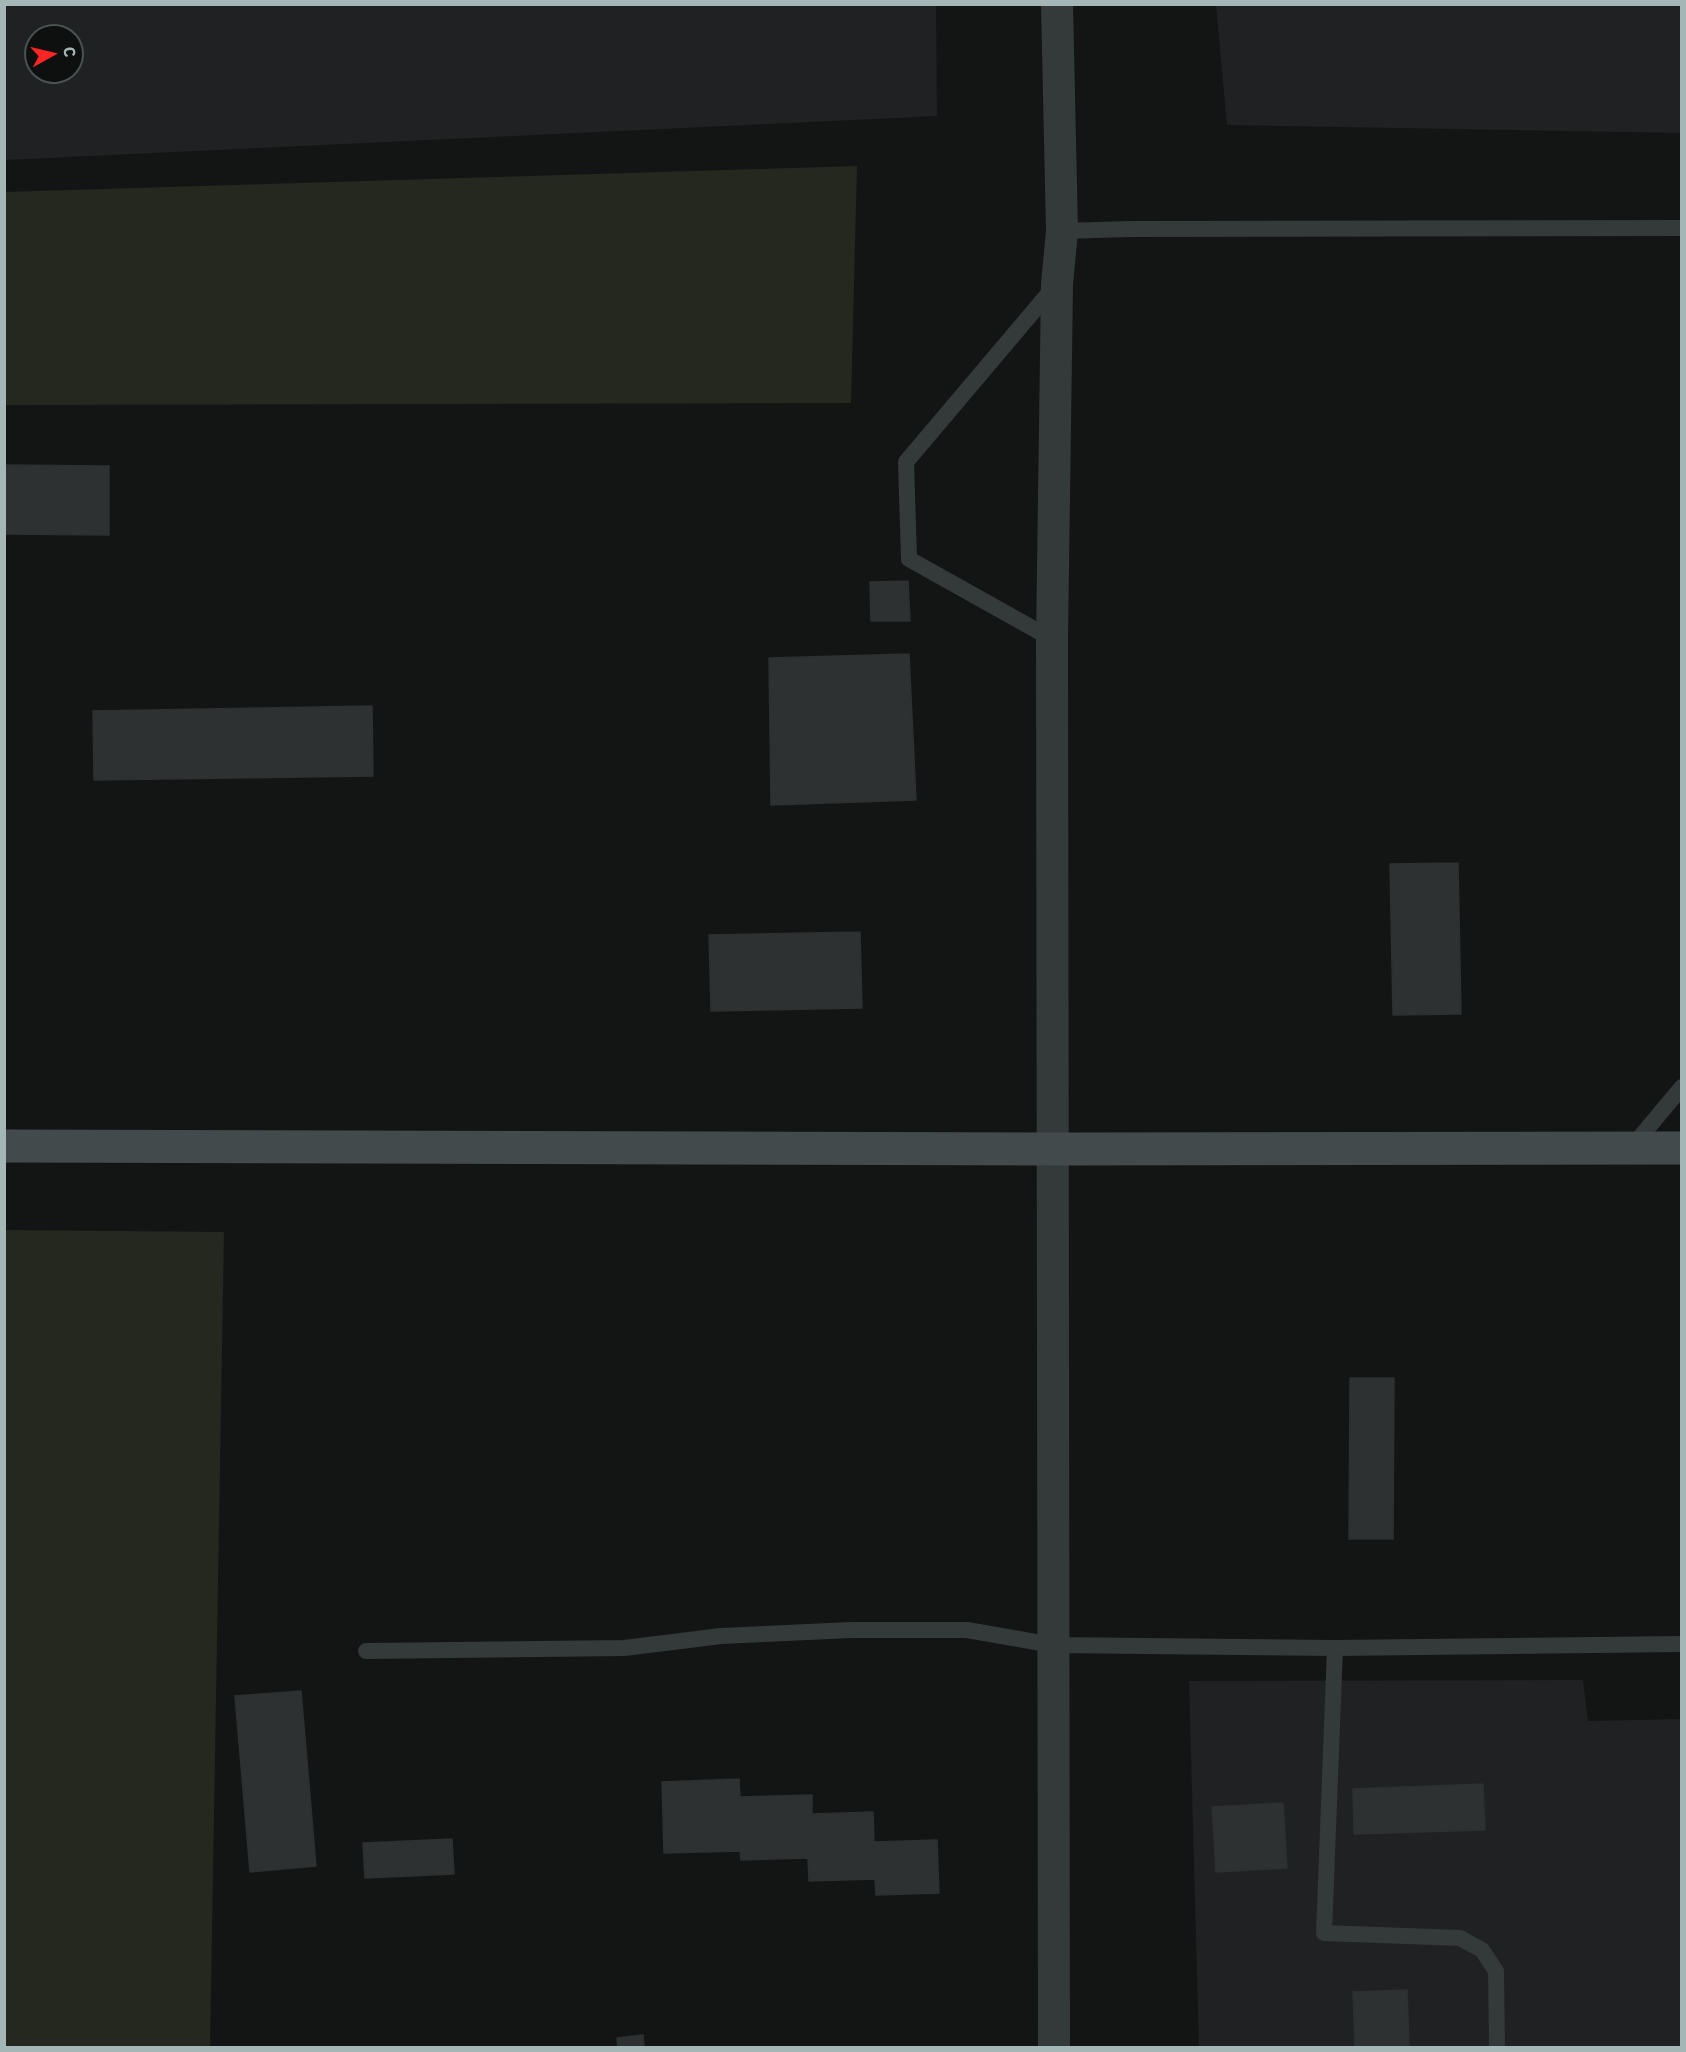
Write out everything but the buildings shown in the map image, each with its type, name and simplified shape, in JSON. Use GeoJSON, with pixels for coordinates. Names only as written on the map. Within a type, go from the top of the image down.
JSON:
{"type":"FeatureCollection","features":[{"type":"Feature","properties":{"kind":"main road"},"geometry":{"type":"LineString","coordinates":[[4,1146],[1682,1148]]}},
{"type":"Feature","properties":{"kind":"street"},"geometry":{"type":"LineString","coordinates":[[1054,2048],[1052,639],[1057,284],[1062,231],[1057,4]]}},
{"type":"Feature","properties":{"kind":"lane"},"geometry":{"type":"LineString","coordinates":[[1062,231],[1682,228]]}},
{"type":"Feature","properties":{"kind":"lane"},"geometry":{"type":"LineString","coordinates":[[1052,639],[909,559],[906,462],[1057,284]]}},
{"type":"Feature","properties":{"kind":"lane"},"geometry":{"type":"LineString","coordinates":[[1630,1149],[1682,1087]]}},
{"type":"Feature","properties":{"kind":"lane"},"geometry":{"type":"LineString","coordinates":[[366,1651],[624,1648],[721,1636],[851,1630],[967,1630],[1053,1645],[1335,1648],[1682,1644]]}},
{"type":"Feature","properties":{"kind":"lane"},"geometry":{"type":"LineString","coordinates":[[1335,1648],[1324,1934],[1460,1938],[1482,1950],[1496,1971],[1497,2048]]}},
{"type":"Feature","properties":{"kind":"shaded area"},"geometry":{"type":"Polygon","coordinates":[[[4,5],[936,5],[937,116],[5,160],[4,5]]]}},
{"type":"Feature","properties":{"kind":"shaded area"},"geometry":{"type":"Polygon","coordinates":[[[1216,5],[1681,5],[1681,133],[1227,125],[1216,5]]]}},
{"type":"Feature","properties":{"kind":"shaded area"},"geometry":{"type":"Polygon","coordinates":[[[857,166],[851,403],[5,405],[5,192],[857,166]]]}},
{"type":"Feature","properties":{"kind":"shaded area"},"geometry":{"type":"Polygon","coordinates":[[[5,1230],[224,1232],[210,2047],[5,2047],[5,1230]]]}},
{"type":"Feature","properties":{"kind":"shaded area"},"geometry":{"type":"Polygon","coordinates":[[[1583,1680],[1588,1721],[1681,1719],[1681,2047],[1199,2047],[1189,1681],[1583,1680]]]}}]}
